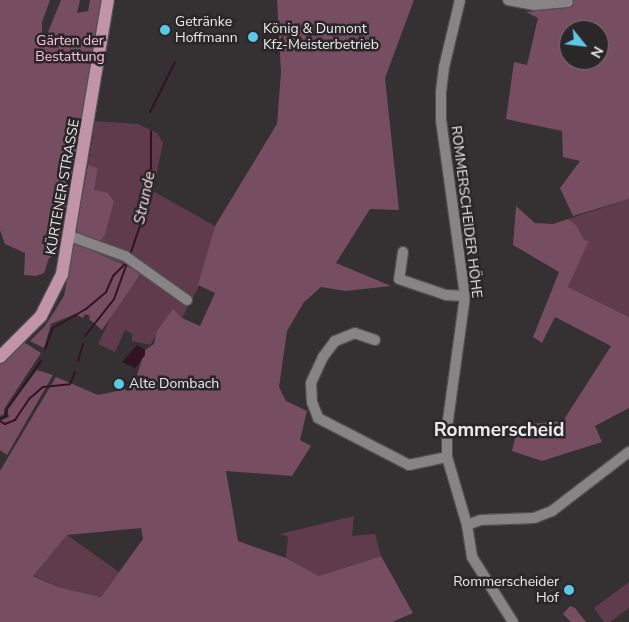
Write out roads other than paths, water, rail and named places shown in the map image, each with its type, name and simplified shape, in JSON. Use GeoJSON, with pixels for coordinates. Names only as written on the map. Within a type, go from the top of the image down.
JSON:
{"type":"FeatureCollection","features":[{"type":"Feature","properties":{"kind":"main road","name":"KÜRTENER STRASSE"},"geometry":{"type":"LineString","coordinates":[[0,357],[24,337],[52,298],[62,274],[70,236],[108,0]]}},
{"type":"Feature","properties":{"kind":"street","name":"ROMMERSCHEIDER HÖHE"},"geometry":{"type":"LineString","coordinates":[[460,0],[444,67],[441,120],[465,296],[447,427],[447,457],[467,525],[468,542],[476,566],[513,622]]}},
{"type":"Feature","properties":{"kind":"street"},"geometry":{"type":"LineString","coordinates":[[508,0],[534,4],[568,2]]}},
{"type":"Feature","properties":{"kind":"street"},"geometry":{"type":"LineString","coordinates":[[70,236],[125,256],[143,266],[187,300]]}},
{"type":"Feature","properties":{"kind":"street"},"geometry":{"type":"LineString","coordinates":[[403,252],[399,280],[446,295],[465,296]]}},
{"type":"Feature","properties":{"kind":"street"},"geometry":{"type":"LineString","coordinates":[[375,340],[355,333],[335,341],[323,357],[311,383],[312,402],[318,418],[409,465],[447,457]]}},
{"type":"Feature","properties":{"kind":"street"},"geometry":{"type":"LineString","coordinates":[[467,525],[480,520],[534,518],[552,511],[629,452]]}},
{"type":"Feature","properties":{"kind":"waterway","name":"Strunde"},"geometry":{"type":"LineString","coordinates":[[150,112],[175,62]]}},
{"type":"Feature","properties":{"kind":"waterway","name":"Strunde"},"geometry":{"type":"LineString","coordinates":[[130,255],[143,217],[145,191],[151,168],[151,131]]}},
{"type":"Feature","properties":{"kind":"waterway","name":"Strunde"},"geometry":{"type":"LineString","coordinates":[[45,349],[53,328],[86,309],[106,292],[113,276],[127,262]]}},
{"type":"Feature","properties":{"kind":"waterway","name":"Strunde"},"geometry":{"type":"LineString","coordinates":[[85,336],[114,299],[127,264]]}},
{"type":"Feature","properties":{"kind":"waterway","name":"Strunde"},"geometry":{"type":"LineString","coordinates":[[78,361],[83,344]]}},
{"type":"Feature","properties":{"kind":"waterway","name":"Strunde"},"geometry":{"type":"LineString","coordinates":[[0,419],[6,416],[7,409],[41,361]]}},
{"type":"Feature","properties":{"kind":"waterway","name":"Strunde"},"geometry":{"type":"LineString","coordinates":[[0,421],[5,424],[15,420],[29,399],[43,387],[70,384],[75,372]]}},
{"type":"Feature","properties":{"kind":"place","name":"Getränke Hoffmann"},"geometry":{"type":"Point","coordinates":[165,30]}},
{"type":"Feature","properties":{"kind":"place","name":"König & Dumont Kfz-Meisterbetrieb"},"geometry":{"type":"Point","coordinates":[253,37]}},
{"type":"Feature","properties":{"kind":"place","name":"Alte Dombach"},"geometry":{"type":"Point","coordinates":[119,384]}},
{"type":"Feature","properties":{"kind":"place","name":"Rommerscheider Hof"},"geometry":{"type":"Point","coordinates":[569,590]}},
{"type":"Feature","properties":{"kind":"district","name":"Rommerscheid"},"geometry":{"type":"Point","coordinates":[499,431]}},
{"type":"Feature","properties":{"kind":"park label","name":"Gärten der Bestattung"},"geometry":{"type":"Point","coordinates":[70,49]}}]}
